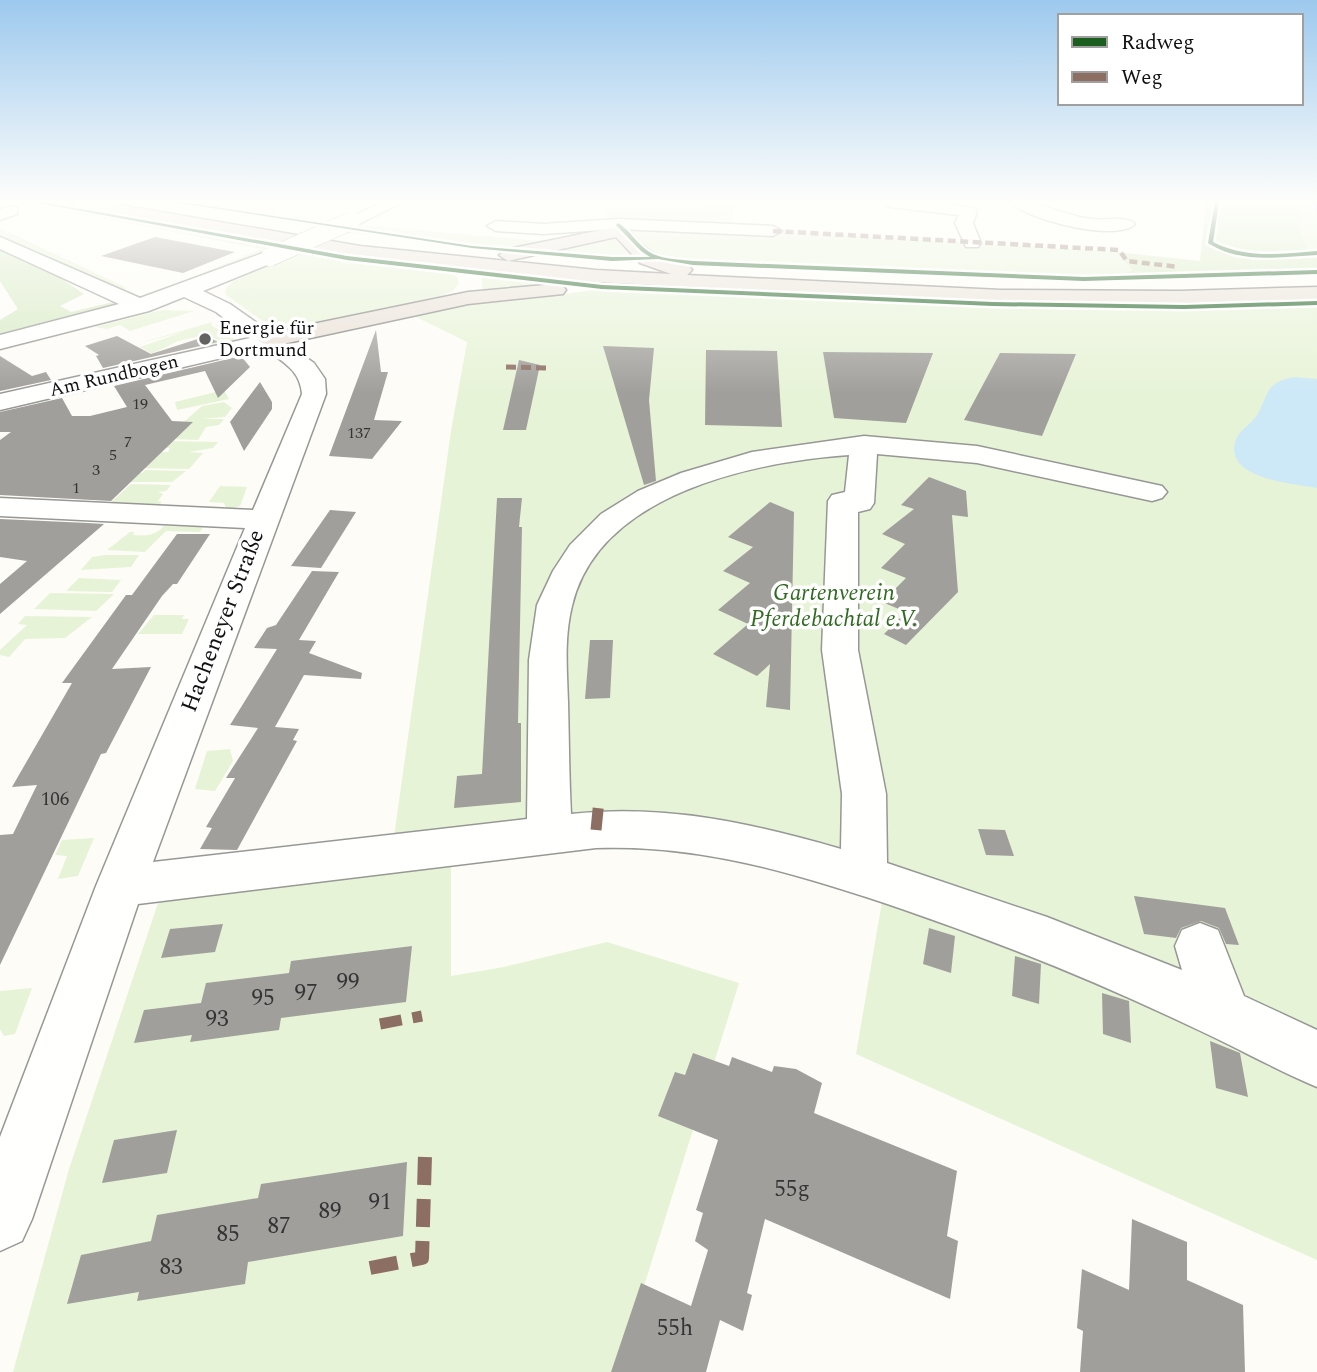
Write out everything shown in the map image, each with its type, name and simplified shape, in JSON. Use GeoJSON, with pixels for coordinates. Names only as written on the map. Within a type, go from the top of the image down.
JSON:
{"type":"FeatureCollection","features":[{"type":"Feature","properties":{"kind":"highway"},"geometry":{"type":"LineString","coordinates":[[432,305],[453,297],[472,284],[467,273],[452,266]]}},
{"type":"Feature","properties":{"kind":"highway"},"geometry":{"type":"LineString","coordinates":[[491,266],[645,279],[1001,296],[1286,289],[1317,281]]}},
{"type":"Feature","properties":{"kind":"highway"},"geometry":{"type":"LineString","coordinates":[[618,266],[1005,285],[1260,284],[1317,293]]}},
{"type":"Feature","properties":{"kind":"highway"},"geometry":{"type":"LineString","coordinates":[[662,266],[691,271]]}},
{"type":"Feature","properties":{"kind":"highway"},"geometry":{"type":"LineString","coordinates":[[269,340],[481,296],[533,294],[607,281],[645,279]]}},
{"type":"Feature","properties":{"kind":"street"},"geometry":{"type":"LineString","coordinates":[[52,266],[142,307]]}},
{"type":"Feature","properties":{"kind":"street"},"geometry":{"type":"LineString","coordinates":[[0,342],[142,307],[189,292],[249,266]]}},
{"type":"Feature","properties":{"kind":"street","name":"Hacheneyer Straße"},"geometry":{"type":"LineString","coordinates":[[0,1220],[120,886],[314,394],[313,379],[306,368],[223,308],[189,292]]}},
{"type":"Feature","properties":{"kind":"street","name":"Am Rundbogen"},"geometry":{"type":"LineString","coordinates":[[9,404],[56,394],[90,375],[269,340]]}},
{"type":"Feature","properties":{"kind":"street"},"geometry":{"type":"LineString","coordinates":[[550,834],[547,742],[550,637],[560,590],[588,542],[629,506],[687,480],[759,457],[795,450],[864,444],[910,444],[979,452],[1152,492]]}},
{"type":"Feature","properties":{"kind":"street"},"geometry":{"type":"LineString","coordinates":[[864,444],[859,503],[843,501],[839,581],[840,650],[864,794],[864,876]]}},
{"type":"Feature","properties":{"kind":"street"},"geometry":{"type":"LineString","coordinates":[[0,507],[263,520]]}},
{"type":"Feature","properties":{"kind":"street"},"geometry":{"type":"LineString","coordinates":[[120,886],[550,834],[638,826],[719,836],[795,853],[972,910],[1074,948],[1223,1012],[1317,1059]]}},
{"type":"Feature","properties":{"kind":"street"},"geometry":{"type":"LineString","coordinates":[[1200,946],[1223,1012]]}},
{"type":"Feature","properties":{"kind":"green space"},"geometry":{"type":"Polygon","coordinates":[[[0,266],[41,266],[84,294],[60,306],[71,312],[113,302],[120,302],[122,305],[0,338],[0,320],[18,309],[0,281],[0,266]]]}},
{"type":"Feature","properties":{"kind":"green space"},"geometry":{"type":"Polygon","coordinates":[[[63,266],[80,266],[127,288],[121,290],[63,266]]]}},
{"type":"Feature","properties":{"kind":"green space"},"geometry":{"type":"Polygon","coordinates":[[[220,266],[231,266],[185,286],[176,284],[220,266]]]}},
{"type":"Feature","properties":{"kind":"green space"},"geometry":{"type":"Polygon","coordinates":[[[268,266],[402,266],[446,272],[457,277],[459,283],[454,290],[442,296],[284,331],[274,329],[226,295],[225,290],[232,282],[268,266]]]}},
{"type":"Feature","properties":{"kind":"green space"},"geometry":{"type":"Polygon","coordinates":[[[726,266],[1128,266],[1132,271],[1112,282],[726,266]]]}},
{"type":"Feature","properties":{"kind":"green space"},"geometry":{"type":"Polygon","coordinates":[[[1128,266],[1317,266],[1317,276],[1112,282],[1132,270],[1128,266]]]}},
{"type":"Feature","properties":{"kind":"green space"},"geometry":{"type":"Polygon","coordinates":[[[482,276],[573,284],[532,292],[488,291],[482,288],[482,276]]]}},
{"type":"Feature","properties":{"kind":"green space","name":"Gartenverein Pferdebachtal e.V."},"geometry":{"type":"Polygon","coordinates":[[[613,287],[1066,310],[1317,305],[1317,1260],[856,1054],[884,890],[649,837],[451,858],[451,976],[504,967],[607,942],[739,983],[617,1372],[13,1372],[69,1169],[161,894],[390,865],[451,431],[467,342],[414,316],[482,301],[532,299],[613,287]]]}},
{"type":"Feature","properties":{"kind":"green space"},"geometry":{"type":"Polygon","coordinates":[[[162,310],[194,311],[130,331],[120,325],[107,329],[95,327],[162,310]]]}},
{"type":"Feature","properties":{"kind":"green space"},"geometry":{"type":"Polygon","coordinates":[[[212,322],[211,325],[236,340],[235,343],[213,349],[207,344],[217,340],[209,334],[178,341],[152,354],[140,347],[183,332],[137,344],[212,322]]]}},
{"type":"Feature","properties":{"kind":"green space"},"geometry":{"type":"Polygon","coordinates":[[[224,390],[229,399],[177,410],[175,402],[224,390]]]}},
{"type":"Feature","properties":{"kind":"green space"},"geometry":{"type":"Polygon","coordinates":[[[224,402],[232,408],[225,417],[202,419],[224,419],[219,425],[206,427],[198,440],[173,439],[169,435],[202,406],[224,402]]]}},
{"type":"Feature","properties":{"kind":"green space"},"geometry":{"type":"Polygon","coordinates":[[[163,441],[218,442],[213,448],[189,452],[203,453],[189,469],[134,468],[151,452],[168,452],[170,448],[155,448],[163,441]]]}},
{"type":"Feature","properties":{"kind":"green space"},"geometry":{"type":"Polygon","coordinates":[[[145,470],[186,471],[172,482],[120,482],[129,473],[142,473],[145,470]]]}},
{"type":"Feature","properties":{"kind":"green space"},"geometry":{"type":"Polygon","coordinates":[[[131,484],[171,485],[166,491],[158,492],[163,494],[158,501],[162,502],[155,509],[106,507],[131,484]]]}},
{"type":"Feature","properties":{"kind":"green space"},"geometry":{"type":"Polygon","coordinates":[[[220,486],[247,487],[240,506],[227,510],[224,503],[209,502],[220,486]]]}},
{"type":"Feature","properties":{"kind":"green space"},"geometry":{"type":"Polygon","coordinates":[[[164,526],[203,527],[200,532],[166,531],[145,552],[107,550],[130,532],[134,532],[133,535],[150,535],[164,526]]]}},
{"type":"Feature","properties":{"kind":"green space"},"geometry":{"type":"Polygon","coordinates":[[[139,555],[131,567],[81,570],[92,557],[139,555]]]}},
{"type":"Feature","properties":{"kind":"green space"},"geometry":{"type":"Polygon","coordinates":[[[79,578],[121,580],[112,592],[66,591],[79,578]]]}},
{"type":"Feature","properties":{"kind":"green space"},"geometry":{"type":"Polygon","coordinates":[[[50,593],[114,594],[96,611],[34,609],[50,593]]]}},
{"type":"Feature","properties":{"kind":"green space"},"geometry":{"type":"Polygon","coordinates":[[[154,615],[184,615],[182,619],[189,619],[182,634],[138,634],[154,615]]]}},
{"type":"Feature","properties":{"kind":"green space"},"geometry":{"type":"Polygon","coordinates":[[[25,616],[92,617],[65,638],[25,639],[9,657],[0,655],[0,650],[27,625],[18,624],[25,616]]]}},
{"type":"Feature","properties":{"kind":"green space"},"geometry":{"type":"Polygon","coordinates":[[[230,749],[233,761],[215,791],[195,789],[207,751],[230,749]]]}},
{"type":"Feature","properties":{"kind":"green space"},"geometry":{"type":"Polygon","coordinates":[[[94,838],[78,876],[58,879],[67,856],[55,855],[62,840],[94,838]]]}},
{"type":"Feature","properties":{"kind":"green space"},"geometry":{"type":"Polygon","coordinates":[[[32,988],[15,1034],[4,1036],[0,1029],[0,991],[32,988]]]}},
{"type":"Feature","properties":{"kind":"water"},"geometry":{"type":"Polygon","coordinates":[[[1295,377],[1317,379],[1317,488],[1261,476],[1238,462],[1234,451],[1237,437],[1257,416],[1270,388],[1295,377]]]}},
{"type":"Feature","properties":{"kind":"building"},"geometry":{"type":"Polygon","coordinates":[[[149,266],[200,266],[183,273],[149,266]]]}},
{"type":"Feature","properties":{"kind":"building"},"geometry":{"type":"Polygon","coordinates":[[[376,330],[381,372],[388,372],[374,420],[402,421],[372,459],[329,456],[376,330]]]}},
{"type":"Feature","properties":{"kind":"building"},"geometry":{"type":"Polygon","coordinates":[[[117,336],[151,354],[207,336],[218,342],[103,368],[96,356],[99,355],[85,346],[117,336]]]}},
{"type":"Feature","properties":{"kind":"building"},"geometry":{"type":"Polygon","coordinates":[[[603,346],[654,348],[649,400],[656,481],[644,485],[603,346]]]}},
{"type":"Feature","properties":{"kind":"building"},"geometry":{"type":"Polygon","coordinates":[[[706,350],[777,351],[782,427],[705,425],[706,350]]]}},
{"type":"Feature","properties":{"kind":"building"},"geometry":{"type":"Polygon","coordinates":[[[823,352],[933,353],[906,423],[834,418],[823,352]]]}},
{"type":"Feature","properties":{"kind":"building"},"geometry":{"type":"Polygon","coordinates":[[[1000,353],[1076,354],[1042,436],[964,420],[1000,353]]]}},
{"type":"Feature","properties":{"kind":"building"},"geometry":{"type":"Polygon","coordinates":[[[0,356],[32,376],[46,372],[51,380],[0,391],[0,356]]]}},
{"type":"Feature","properties":{"kind":"building"},"geometry":{"type":"Polygon","coordinates":[[[241,356],[250,367],[218,398],[205,371],[145,385],[172,421],[193,422],[111,501],[0,495],[0,440],[11,432],[0,432],[0,412],[62,398],[72,416],[90,416],[127,407],[114,386],[241,356]]]}},
{"type":"Feature","properties":{"kind":"building"},"geometry":{"type":"Polygon","coordinates":[[[519,360],[540,365],[526,430],[503,430],[519,360]]]}},
{"type":"Feature","properties":{"kind":"building"},"geometry":{"type":"Polygon","coordinates":[[[260,382],[272,402],[272,409],[244,451],[230,422],[260,382]]]}},
{"type":"Feature","properties":{"kind":"building"},"geometry":{"type":"Polygon","coordinates":[[[929,477],[966,491],[968,517],[952,515],[958,592],[906,645],[884,634],[906,612],[882,602],[906,578],[881,568],[905,544],[882,534],[914,509],[901,505],[929,477]]]}},
{"type":"Feature","properties":{"kind":"building"},"geometry":{"type":"Polygon","coordinates":[[[497,498],[522,498],[519,527],[522,527],[518,723],[521,723],[521,802],[454,808],[457,776],[482,774],[497,498]]]}},
{"type":"Feature","properties":{"kind":"building"},"geometry":{"type":"Polygon","coordinates":[[[770,502],[794,512],[790,710],[766,707],[770,664],[757,676],[713,654],[748,624],[718,610],[750,583],[723,571],[753,547],[728,537],[770,502]]]}},
{"type":"Feature","properties":{"kind":"building"},"geometry":{"type":"Polygon","coordinates":[[[330,510],[356,512],[321,568],[291,566],[330,510]]]}},
{"type":"Feature","properties":{"kind":"building"},"geometry":{"type":"Polygon","coordinates":[[[0,519],[104,524],[0,614],[0,584],[27,561],[0,557],[0,519]]]}},
{"type":"Feature","properties":{"kind":"building"},"geometry":{"type":"Polygon","coordinates":[[[177,534],[210,534],[177,584],[173,584],[162,596],[112,669],[151,667],[106,753],[101,754],[0,965],[0,835],[13,834],[37,785],[12,787],[72,683],[62,683],[126,595],[132,595],[177,534]]]}},
{"type":"Feature","properties":{"kind":"building"},"geometry":{"type":"Polygon","coordinates":[[[312,571],[339,572],[299,640],[316,641],[309,653],[362,673],[361,679],[304,675],[275,727],[299,729],[293,740],[297,741],[237,850],[200,849],[212,828],[206,827],[235,778],[226,778],[258,728],[230,725],[277,649],[254,648],[267,628],[276,625],[312,571]]]}},
{"type":"Feature","properties":{"kind":"building"},"geometry":{"type":"Polygon","coordinates":[[[590,640],[613,640],[610,698],[585,699],[590,640]]]}},
{"type":"Feature","properties":{"kind":"building"},"geometry":{"type":"Polygon","coordinates":[[[978,829],[1005,830],[1014,856],[986,855],[978,829]]]}},
{"type":"Feature","properties":{"kind":"building"},"geometry":{"type":"Polygon","coordinates":[[[1134,896],[1225,908],[1239,945],[1226,944],[1219,928],[1201,921],[1181,928],[1176,938],[1144,934],[1134,896]]]}},
{"type":"Feature","properties":{"kind":"building"},"geometry":{"type":"Polygon","coordinates":[[[223,924],[215,952],[161,958],[170,929],[223,924]]]}},
{"type":"Feature","properties":{"kind":"building"},"geometry":{"type":"Polygon","coordinates":[[[929,928],[955,936],[951,973],[923,964],[929,928]]]}},
{"type":"Feature","properties":{"kind":"building"},"geometry":{"type":"Polygon","coordinates":[[[412,946],[406,1002],[281,1018],[279,1030],[190,1042],[192,1035],[134,1043],[144,1010],[201,1003],[206,983],[289,973],[291,961],[412,946]]]}},
{"type":"Feature","properties":{"kind":"building"},"geometry":{"type":"Polygon","coordinates":[[[1015,956],[1041,964],[1039,1004],[1012,996],[1015,956]]]}},
{"type":"Feature","properties":{"kind":"building"},"geometry":{"type":"Polygon","coordinates":[[[1102,993],[1129,1001],[1131,1043],[1103,1034],[1102,993]]]}},
{"type":"Feature","properties":{"kind":"building"},"geometry":{"type":"Polygon","coordinates":[[[1210,1041],[1240,1053],[1248,1097],[1216,1088],[1210,1041]]]}},
{"type":"Feature","properties":{"kind":"building"},"geometry":{"type":"Polygon","coordinates":[[[693,1053],[729,1066],[732,1057],[772,1072],[774,1066],[796,1069],[822,1083],[814,1113],[957,1171],[947,1236],[958,1241],[950,1299],[765,1219],[747,1293],[752,1295],[743,1331],[720,1320],[706,1372],[611,1372],[641,1283],[691,1306],[708,1250],[695,1241],[703,1213],[696,1210],[718,1140],[658,1116],[675,1072],[685,1075],[693,1053]]]}},
{"type":"Feature","properties":{"kind":"building"},"geometry":{"type":"Polygon","coordinates":[[[177,1130],[167,1173],[102,1183],[114,1140],[177,1130]]]}},
{"type":"Feature","properties":{"kind":"building"},"geometry":{"type":"Polygon","coordinates":[[[407,1162],[403,1236],[248,1262],[245,1284],[137,1301],[139,1292],[67,1304],[81,1255],[151,1241],[157,1215],[258,1198],[261,1184],[407,1162]]]}},
{"type":"Feature","properties":{"kind":"building"},"geometry":{"type":"Polygon","coordinates":[[[1132,1219],[1187,1242],[1187,1280],[1243,1305],[1245,1372],[1080,1372],[1083,1331],[1077,1328],[1082,1269],[1129,1290],[1132,1219]]]}},
{"type":"Feature","properties":{"kind":"marked path"},"geometry":{"type":"LineString","coordinates":[[1171,266],[1179,267]]}},
{"type":"Feature","properties":{"kind":"marked path"},"geometry":{"type":"LineString","coordinates":[[506,367],[551,368]]}},
{"type":"Feature","properties":{"kind":"marked path"},"geometry":{"type":"LineString","coordinates":[[596,830],[599,800]]}},
{"type":"Feature","properties":{"kind":"marked path"},"geometry":{"type":"LineString","coordinates":[[380,1024],[422,1016]]}},
{"type":"Feature","properties":{"kind":"marked path"},"geometry":{"type":"LineString","coordinates":[[370,1268],[422,1258],[425,1155],[415,1155]]}},
{"type":"Feature","properties":{"kind":"cycle path"},"geometry":{"type":"LineString","coordinates":[[418,266],[602,287],[993,304],[1184,307],[1317,303]]}},
{"type":"Feature","properties":{"kind":"cycle path"},"geometry":{"type":"LineString","coordinates":[[767,266],[1084,279],[1317,272]]}},
{"type":"Feature","properties":{"kind":"place","name":"Energie für Dortmund"},"geometry":{"type":"Point","coordinates":[205,339]}}]}
